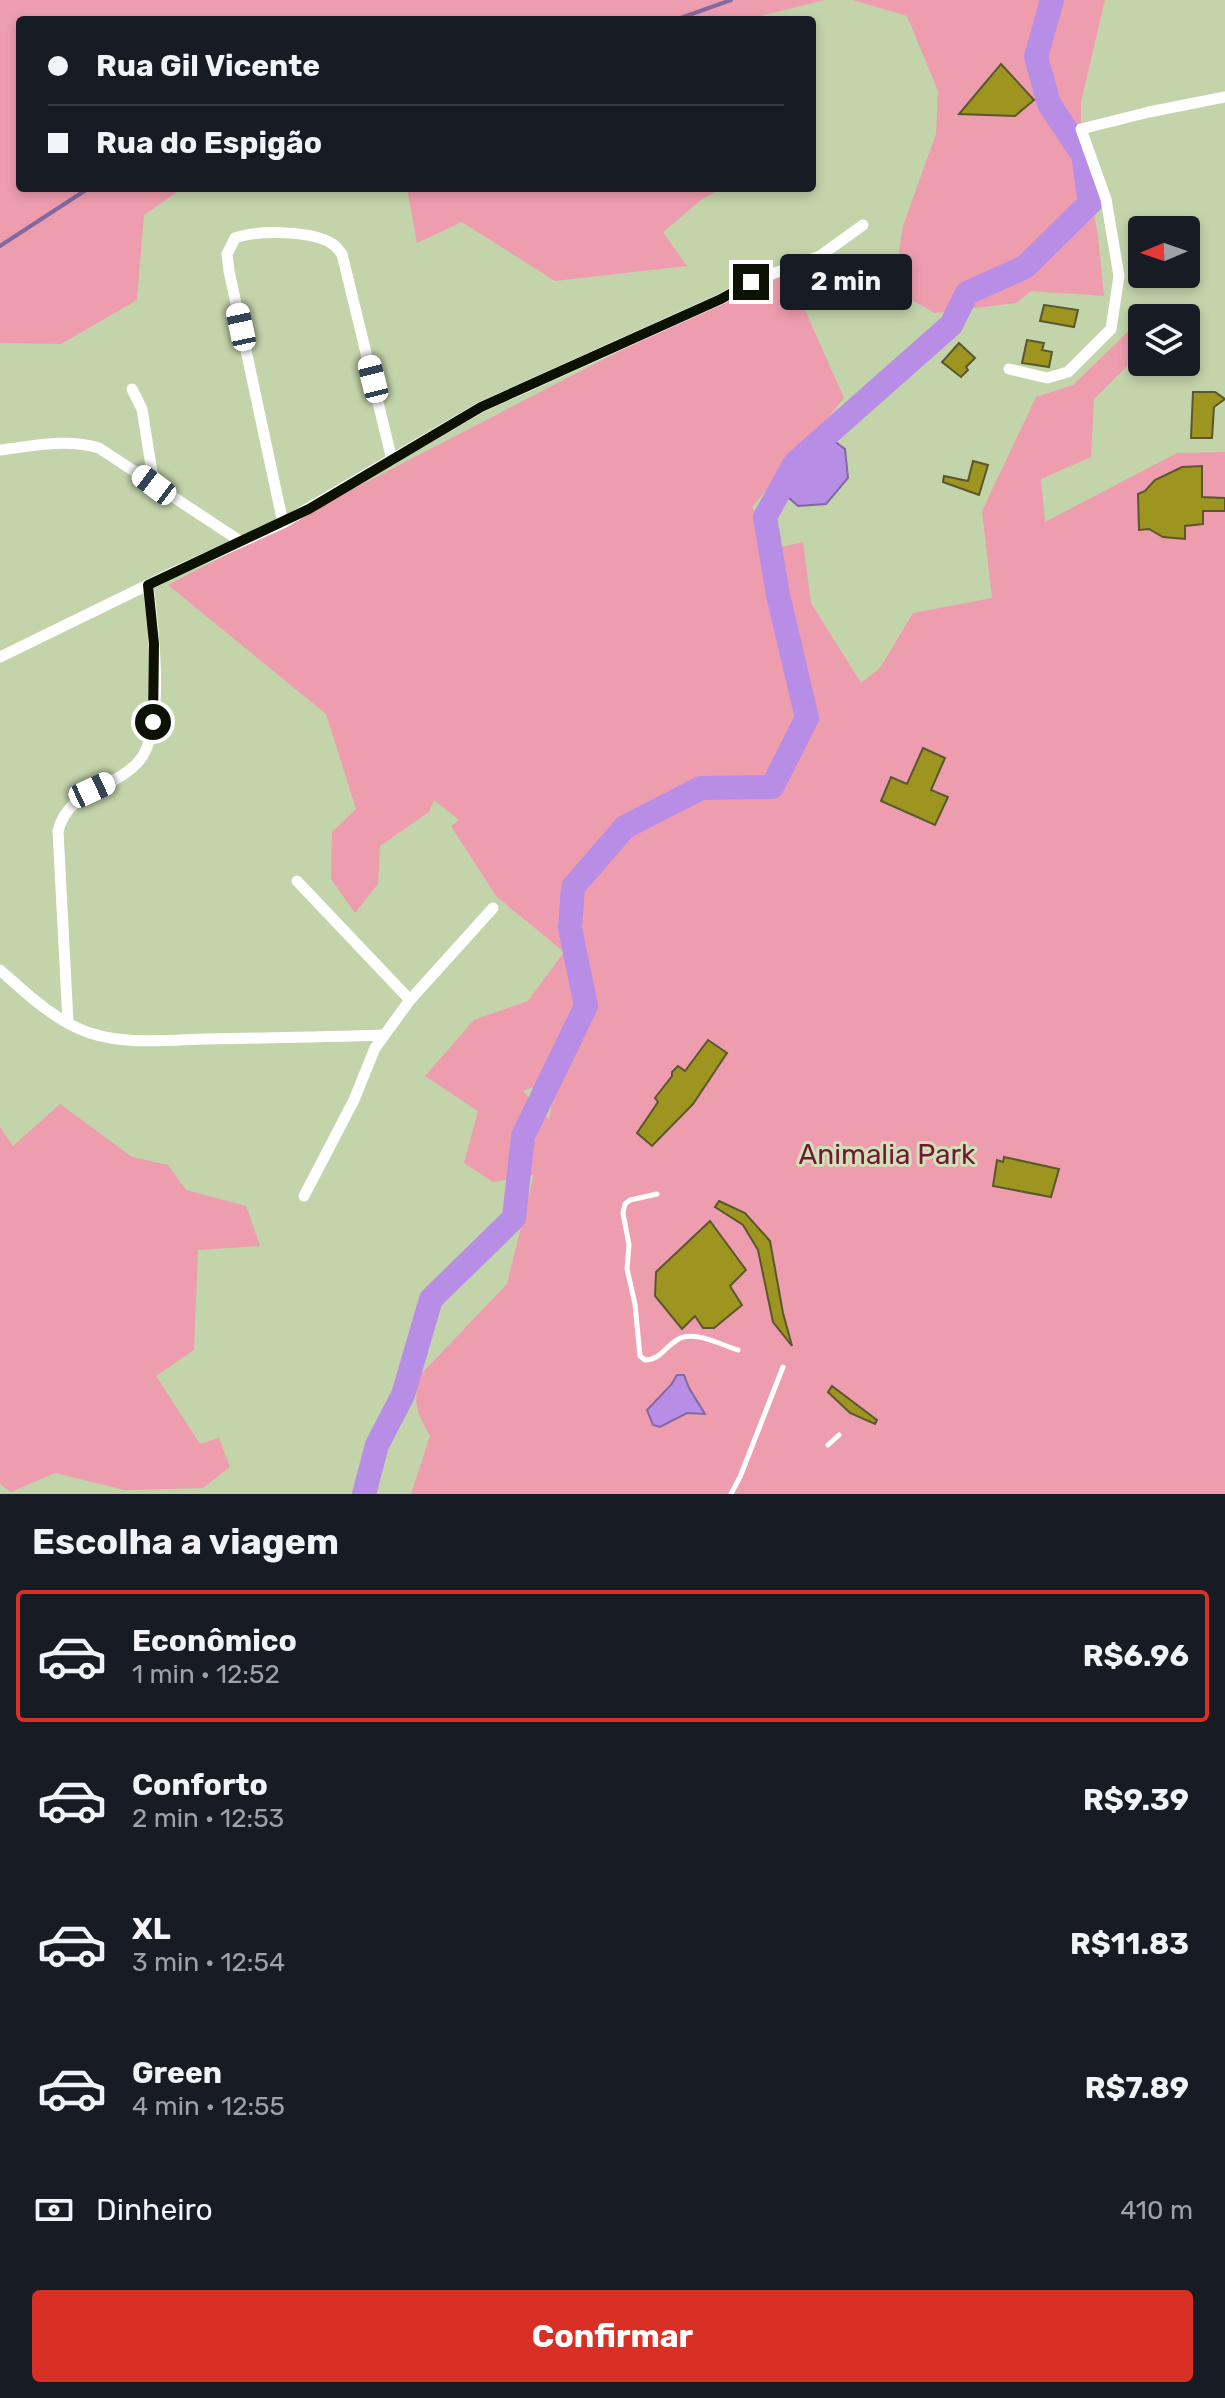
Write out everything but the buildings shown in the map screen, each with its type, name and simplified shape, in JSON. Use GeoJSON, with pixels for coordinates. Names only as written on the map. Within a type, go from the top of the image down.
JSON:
{"type":"FeatureCollection","features":[{"type":"Feature","properties":{"kind":"street"},"geometry":{"type":"LineString","coordinates":[[1009,369],[1047,378],[1068,372],[1111,329],[1119,276],[1106,199],[1081,129],[1225,97]]}},
{"type":"Feature","properties":{"kind":"street"},"geometry":{"type":"LineString","coordinates":[[0,657],[283,523],[481,407],[721,299],[751,282],[820,256],[863,225]]}},
{"type":"Feature","properties":{"kind":"street"},"geometry":{"type":"LineString","coordinates":[[283,523],[229,271],[227,254],[235,238],[256,232],[310,236],[333,244],[342,254],[392,460]]}},
{"type":"Feature","properties":{"kind":"street"},"geometry":{"type":"LineString","coordinates":[[132,389],[142,409],[154,485]]}},
{"type":"Feature","properties":{"kind":"street"},"geometry":{"type":"LineString","coordinates":[[0,450],[81,443],[99,448],[240,541]]}},
{"type":"Feature","properties":{"kind":"street"},"geometry":{"type":"LineString","coordinates":[[68,1022],[58,831],[60,820],[69,806],[92,790],[120,777],[140,760],[151,739],[154,681],[148,585]]}},
{"type":"Feature","properties":{"kind":"street"},"geometry":{"type":"LineString","coordinates":[[297,881],[410,1000]]}},
{"type":"Feature","properties":{"kind":"street"},"geometry":{"type":"LineString","coordinates":[[304,1196],[354,1100],[370,1056],[410,1000],[493,908]]}},
{"type":"Feature","properties":{"kind":"street"},"geometry":{"type":"LineString","coordinates":[[0,970],[34,999],[90,1033],[130,1039],[384,1035]]}},
{"type":"Feature","properties":{"kind":"lane"},"geometry":{"type":"LineString","coordinates":[[657,1194],[630,1200],[625,1204],[623,1213],[629,1245],[627,1269],[635,1304],[640,1356],[645,1360],[654,1360],[686,1336],[738,1350]]}},
{"type":"Feature","properties":{"kind":"lane"},"geometry":{"type":"LineString","coordinates":[[731,1494],[783,1367]]}},
{"type":"Feature","properties":{"kind":"lane"},"geometry":{"type":"LineString","coordinates":[[828,1445],[839,1435]]}},
{"type":"Feature","properties":{"kind":"green space"},"geometry":{"type":"Polygon","coordinates":[[[0,0],[825,0],[760,16],[16,16],[16,192],[177,192],[144,215],[137,300],[61,344],[0,343],[0,0]]]}},
{"type":"Feature","properties":{"kind":"green space"},"geometry":{"type":"Polygon","coordinates":[[[853,0],[1105,0],[1081,102],[1083,155],[1098,236],[1104,296],[1031,291],[1016,303],[935,313],[893,290],[903,226],[936,134],[938,91],[907,16],[853,0]]]}},
{"type":"Feature","properties":{"kind":"green space"},"geometry":{"type":"Polygon","coordinates":[[[408,192],[715,192],[663,232],[687,266],[555,281],[462,222],[417,243],[408,192]]]}},
{"type":"Feature","properties":{"kind":"green space","name":"Animalia Park"},"geometry":{"type":"Polygon","coordinates":[[[785,265],[844,398],[826,420],[825,434],[802,448],[752,507],[777,548],[803,542],[811,603],[861,683],[880,668],[913,613],[992,598],[982,511],[1036,397],[1073,385],[1128,332],[1127,366],[1094,399],[1091,457],[1041,479],[1045,522],[1177,453],[1225,452],[1225,1494],[411,1494],[430,1436],[417,1406],[421,1374],[507,1284],[534,1175],[493,1182],[464,1163],[478,1111],[425,1076],[474,1020],[528,1001],[564,952],[496,896],[451,826],[459,820],[434,800],[429,812],[380,846],[378,884],[355,913],[331,879],[332,832],[356,809],[326,714],[168,585],[785,265]],[[558,1078],[523,1091],[549,1118],[558,1078]]]}},
{"type":"Feature","properties":{"kind":"green space"},"geometry":{"type":"Polygon","coordinates":[[[60,1104],[132,1157],[168,1165],[186,1190],[246,1206],[260,1246],[198,1250],[194,1350],[156,1376],[200,1444],[219,1438],[230,1467],[203,1488],[125,1490],[55,1473],[11,1492],[0,1484],[0,1127],[13,1146],[60,1104]]]}},
{"type":"Feature","properties":{"kind":"shaded area"},"geometry":{"type":"Polygon","coordinates":[[[826,435],[845,449],[848,478],[826,504],[798,506],[780,490],[795,463],[826,435]]]}},
{"type":"Feature","properties":{"kind":"shaded area"},"geometry":{"type":"Polygon","coordinates":[[[677,1375],[684,1375],[705,1414],[687,1413],[660,1427],[653,1425],[647,1410],[677,1375]]]}},
{"type":"Feature","properties":{"kind":"waterway"},"geometry":{"type":"LineString","coordinates":[[686,16],[731,0]]}},
{"type":"Feature","properties":{"kind":"waterway"},"geometry":{"type":"LineString","coordinates":[[364,1494],[377,1445],[403,1395],[431,1299],[514,1218],[523,1136],[586,1006],[570,928],[573,887],[625,827],[701,788],[772,787],[807,718],[778,595],[765,517],[795,463],[951,325],[967,293],[1025,267],[1090,203],[1083,155],[1049,104],[1036,57],[1052,0]]}},
{"type":"Feature","properties":{"kind":"waterway"},"geometry":{"type":"LineString","coordinates":[[0,246],[83,192]]}},
{"type":"Feature","properties":{"kind":"route"},"geometry":{"type":"LineString","coordinates":[[153,722],[154,644],[148,585],[283,523],[481,407],[721,299],[751,282]]}}]}
